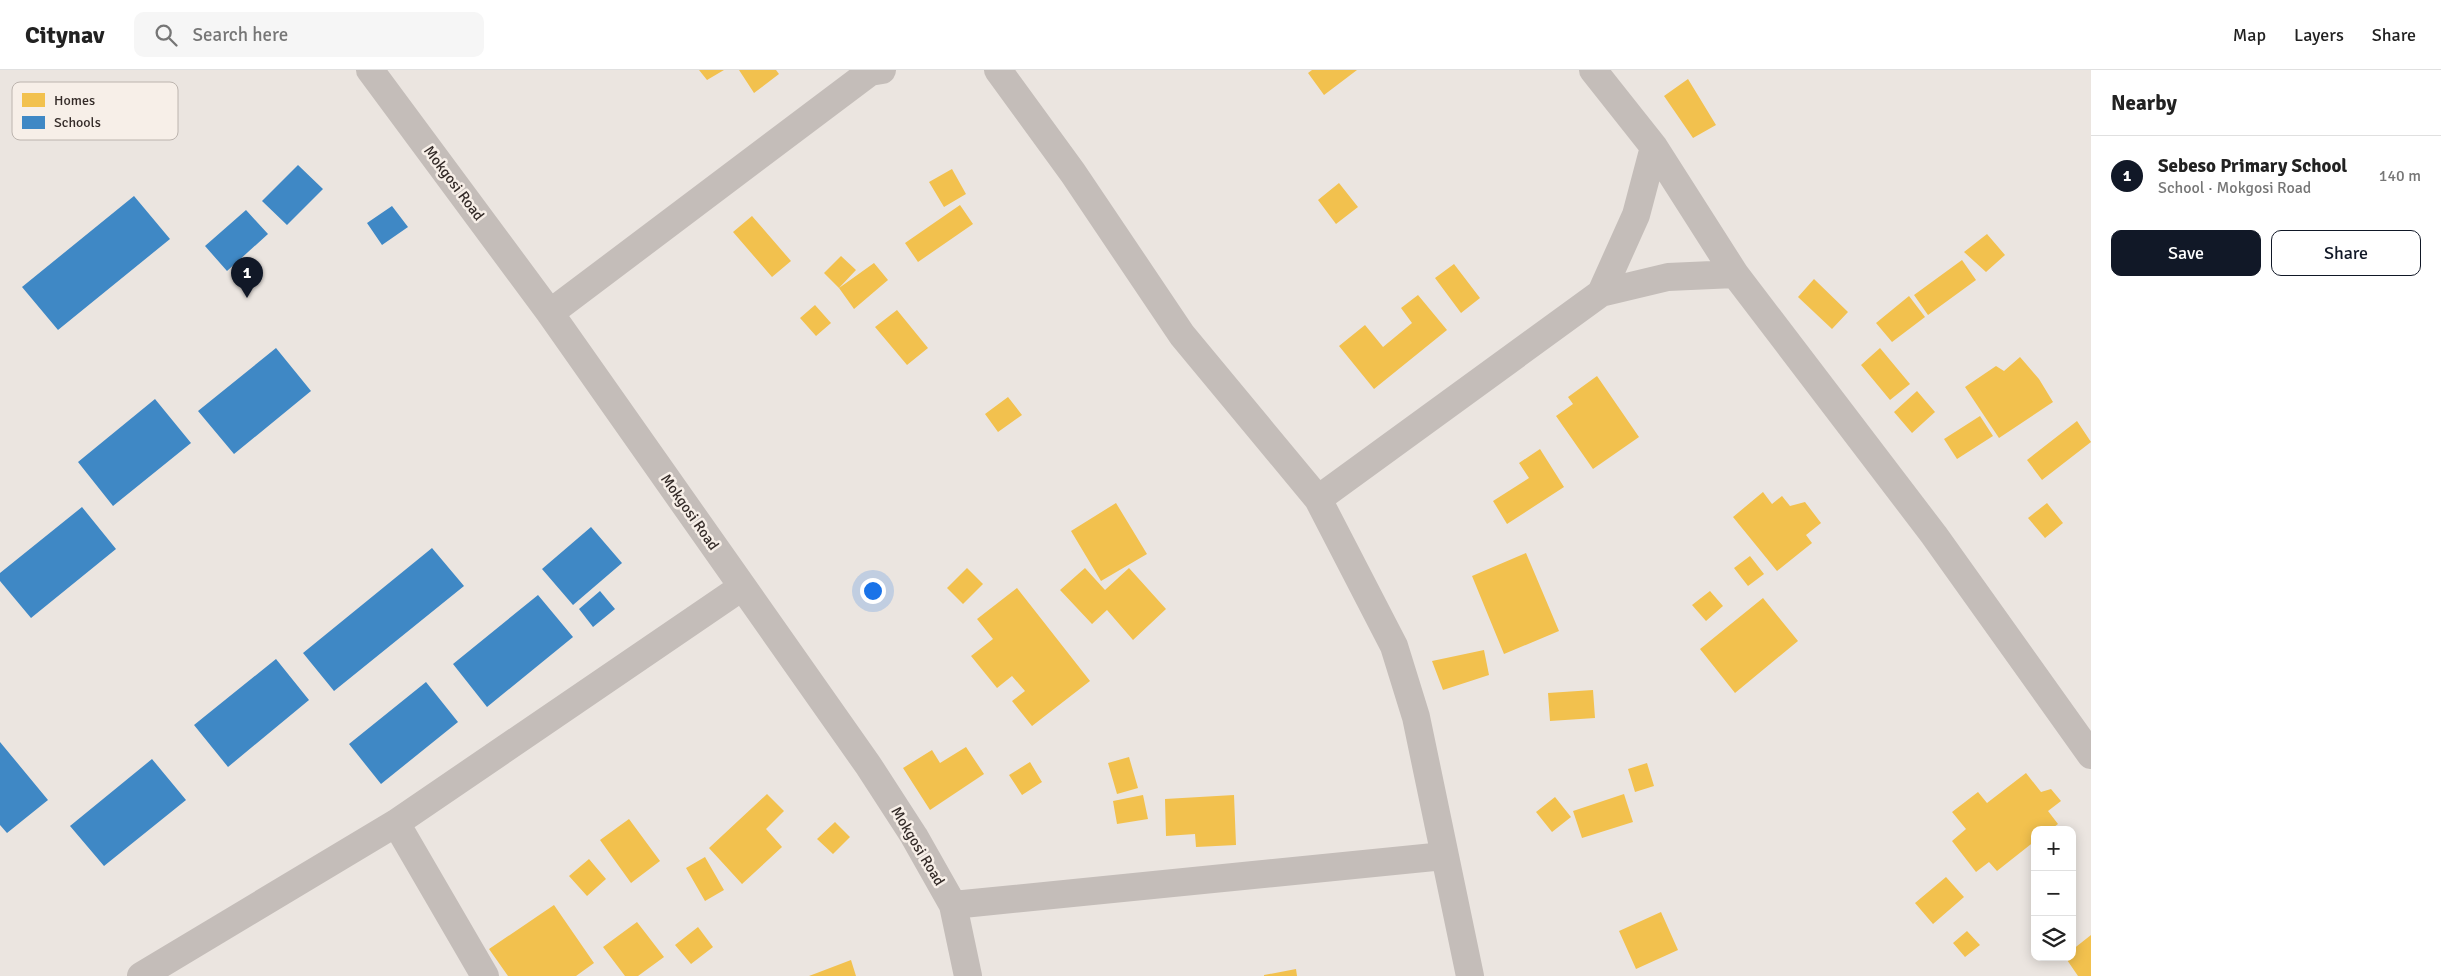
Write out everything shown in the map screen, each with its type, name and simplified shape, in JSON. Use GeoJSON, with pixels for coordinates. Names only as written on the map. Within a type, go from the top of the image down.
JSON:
{"type":"FeatureCollection","features":[{"type":"Feature","properties":{"kind":"street","name":"Mokgosi Road"},"geometry":{"type":"LineString","coordinates":[[370,70],[550,313],[868,765],[914,836],[953,905],[968,976]]}},
{"type":"Feature","properties":{"kind":"street"},"geometry":{"type":"LineString","coordinates":[[998,70],[1073,173],[1182,335],[1318,500],[1394,646],[1416,717],[1470,976]]}},
{"type":"Feature","properties":{"kind":"street"},"geometry":{"type":"LineString","coordinates":[[1593,70],[1654,147],[1735,274],[1934,535],[2091,755]]}},
{"type":"Feature","properties":{"kind":"street"},"geometry":{"type":"LineString","coordinates":[[550,313],[875,71]]}},
{"type":"Feature","properties":{"kind":"street"},"geometry":{"type":"LineString","coordinates":[[1601,293],[1636,215],[1654,147]]}},
{"type":"Feature","properties":{"kind":"street"},"geometry":{"type":"LineString","coordinates":[[1318,500],[1601,293],[1668,277],[1735,274]]}},
{"type":"Feature","properties":{"kind":"street"},"geometry":{"type":"LineString","coordinates":[[141,976],[396,823],[742,587]]}},
{"type":"Feature","properties":{"kind":"street"},"geometry":{"type":"LineString","coordinates":[[396,823],[485,976]]}},
{"type":"Feature","properties":{"kind":"street"},"geometry":{"type":"LineString","coordinates":[[953,905],[1444,856]]}},
{"type":"Feature","properties":{"kind":"building: Homes"},"geometry":{"type":"Polygon","coordinates":[[[699,70],[724,70],[707,80],[699,70]]]}},
{"type":"Feature","properties":{"kind":"building: Homes"},"geometry":{"type":"Polygon","coordinates":[[[739,70],[776,70],[779,74],[754,93],[739,70]]]}},
{"type":"Feature","properties":{"kind":"building: Homes"},"geometry":{"type":"Polygon","coordinates":[[[1312,70],[1357,70],[1324,95],[1308,73],[1312,70]]]}},
{"type":"Feature","properties":{"kind":"building: Homes"},"geometry":{"type":"Polygon","coordinates":[[[1688,79],[1716,125],[1693,138],[1664,96],[1688,79]]]}},
{"type":"Feature","properties":{"kind":"building: Homes"},"geometry":{"type":"Polygon","coordinates":[[[952,169],[966,194],[944,207],[929,182],[952,169]]]}},
{"type":"Feature","properties":{"kind":"building: Homes"},"geometry":{"type":"Polygon","coordinates":[[[1339,183],[1358,207],[1336,224],[1318,200],[1339,183]]]}},
{"type":"Feature","properties":{"kind":"building: Homes"},"geometry":{"type":"Polygon","coordinates":[[[960,205],[973,224],[918,262],[905,243],[960,205]]]}},
{"type":"Feature","properties":{"kind":"building: Homes"},"geometry":{"type":"Polygon","coordinates":[[[752,216],[791,261],[772,277],[733,232],[752,216]]]}},
{"type":"Feature","properties":{"kind":"building: Homes"},"geometry":{"type":"Polygon","coordinates":[[[1987,234],[2005,255],[1986,272],[1964,252],[1987,234]]]}},
{"type":"Feature","properties":{"kind":"building: Homes"},"geometry":{"type":"Polygon","coordinates":[[[841,256],[856,270],[839,288],[824,273],[841,256]]]}},
{"type":"Feature","properties":{"kind":"building: Homes"},"geometry":{"type":"Polygon","coordinates":[[[1962,260],[1976,280],[1928,315],[1914,295],[1962,260]]]}},
{"type":"Feature","properties":{"kind":"building: Homes"},"geometry":{"type":"Polygon","coordinates":[[[874,263],[888,280],[854,309],[839,288],[874,263]]]}},
{"type":"Feature","properties":{"kind":"building: Homes"},"geometry":{"type":"Polygon","coordinates":[[[1454,264],[1480,298],[1461,313],[1435,278],[1454,264]]]}},
{"type":"Feature","properties":{"kind":"building: Homes"},"geometry":{"type":"Polygon","coordinates":[[[1814,279],[1848,312],[1832,329],[1798,297],[1814,279]]]}},
{"type":"Feature","properties":{"kind":"building: Homes"},"geometry":{"type":"Polygon","coordinates":[[[1418,295],[1447,330],[1374,389],[1339,346],[1365,325],[1383,347],[1412,323],[1401,308],[1418,295]]]}},
{"type":"Feature","properties":{"kind":"building: Homes"},"geometry":{"type":"Polygon","coordinates":[[[1909,296],[1925,317],[1892,342],[1876,323],[1909,296]]]}},
{"type":"Feature","properties":{"kind":"building: Homes"},"geometry":{"type":"Polygon","coordinates":[[[815,305],[831,323],[816,336],[800,318],[815,305]]]}},
{"type":"Feature","properties":{"kind":"building: Homes"},"geometry":{"type":"Polygon","coordinates":[[[897,310],[928,348],[907,365],[875,327],[897,310]]]}},
{"type":"Feature","properties":{"kind":"building: Homes"},"geometry":{"type":"Polygon","coordinates":[[[1880,348],[1910,384],[1890,400],[1861,365],[1880,348]]]}},
{"type":"Feature","properties":{"kind":"building: Homes"},"geometry":{"type":"Polygon","coordinates":[[[2020,357],[2039,379],[2053,402],[1999,438],[1965,387],[1996,366],[2004,371],[2020,357]]]}},
{"type":"Feature","properties":{"kind":"building: Homes"},"geometry":{"type":"Polygon","coordinates":[[[1597,376],[1639,437],[1593,469],[1556,416],[1573,404],[1568,397],[1597,376]]]}},
{"type":"Feature","properties":{"kind":"building: Homes"},"geometry":{"type":"Polygon","coordinates":[[[1917,391],[1935,412],[1912,433],[1894,412],[1917,391]]]}},
{"type":"Feature","properties":{"kind":"building: Homes"},"geometry":{"type":"Polygon","coordinates":[[[1008,397],[1022,415],[998,432],[985,414],[1008,397]]]}},
{"type":"Feature","properties":{"kind":"building: Homes"},"geometry":{"type":"Polygon","coordinates":[[[1980,416],[1993,436],[1957,459],[1944,439],[1980,416]]]}},
{"type":"Feature","properties":{"kind":"building: Homes"},"geometry":{"type":"Polygon","coordinates":[[[2077,421],[2091,442],[2042,480],[2027,460],[2077,421]]]}},
{"type":"Feature","properties":{"kind":"building: Homes"},"geometry":{"type":"Polygon","coordinates":[[[1540,449],[1564,487],[1507,524],[1493,501],[1529,478],[1519,463],[1540,449]]]}},
{"type":"Feature","properties":{"kind":"building: Homes"},"geometry":{"type":"Polygon","coordinates":[[[1763,492],[1772,504],[1782,496],[1790,506],[1805,502],[1821,523],[1806,535],[1812,543],[1777,571],[1733,517],[1763,492]]]}},
{"type":"Feature","properties":{"kind":"building: Homes"},"geometry":{"type":"Polygon","coordinates":[[[1116,503],[1147,554],[1101,581],[1071,531],[1116,503]]]}},
{"type":"Feature","properties":{"kind":"building: Homes"},"geometry":{"type":"Polygon","coordinates":[[[2047,503],[2063,523],[2045,538],[2028,518],[2047,503]]]}},
{"type":"Feature","properties":{"kind":"building: Homes"},"geometry":{"type":"Polygon","coordinates":[[[1526,553],[1559,631],[1504,654],[1472,576],[1526,553]]]}},
{"type":"Feature","properties":{"kind":"building: Homes"},"geometry":{"type":"Polygon","coordinates":[[[1750,556],[1764,574],[1748,586],[1734,568],[1750,556]]]}},
{"type":"Feature","properties":{"kind":"building: Homes"},"geometry":{"type":"Polygon","coordinates":[[[967,568],[983,584],[963,604],[947,588],[967,568]]]}},
{"type":"Feature","properties":{"kind":"building: Homes"},"geometry":{"type":"Polygon","coordinates":[[[1085,568],[1105,590],[1129,568],[1166,609],[1133,640],[1107,610],[1092,624],[1060,590],[1085,568]]]}},
{"type":"Feature","properties":{"kind":"building: Homes"},"geometry":{"type":"Polygon","coordinates":[[[1017,588],[1090,681],[1032,726],[1012,701],[1025,691],[1012,676],[997,688],[971,656],[993,639],[977,619],[1017,588]]]}},
{"type":"Feature","properties":{"kind":"building: Homes"},"geometry":{"type":"Polygon","coordinates":[[[1710,591],[1723,606],[1706,621],[1692,605],[1710,591]]]}},
{"type":"Feature","properties":{"kind":"building: Homes"},"geometry":{"type":"Polygon","coordinates":[[[1763,598],[1798,641],[1735,693],[1700,649],[1763,598]]]}},
{"type":"Feature","properties":{"kind":"building: Homes"},"geometry":{"type":"Polygon","coordinates":[[[1484,650],[1489,675],[1443,690],[1432,661],[1484,650]]]}},
{"type":"Feature","properties":{"kind":"building: Homes"},"geometry":{"type":"Polygon","coordinates":[[[1593,690],[1595,718],[1550,721],[1548,693],[1593,690]]]}},
{"type":"Feature","properties":{"kind":"building: Homes"},"geometry":{"type":"Polygon","coordinates":[[[966,747],[984,774],[930,810],[903,768],[932,750],[940,763],[966,747]]]}},
{"type":"Feature","properties":{"kind":"building: Homes"},"geometry":{"type":"Polygon","coordinates":[[[1129,757],[1138,788],[1117,794],[1108,763],[1129,757]]]}},
{"type":"Feature","properties":{"kind":"building: Homes"},"geometry":{"type":"Polygon","coordinates":[[[1030,762],[1042,782],[1022,795],[1009,775],[1030,762]]]}},
{"type":"Feature","properties":{"kind":"building: Homes"},"geometry":{"type":"Polygon","coordinates":[[[1647,763],[1654,786],[1635,792],[1628,769],[1647,763]]]}},
{"type":"Feature","properties":{"kind":"building: Homes"},"geometry":{"type":"Polygon","coordinates":[[[2026,773],[2041,792],[2051,789],[2061,801],[2048,811],[2058,824],[2055,826],[2031,826],[2031,844],[1997,871],[1989,862],[1976,872],[1952,841],[1966,829],[1952,812],[1978,792],[1987,803],[2026,773]]]}},
{"type":"Feature","properties":{"kind":"building: Homes"},"geometry":{"type":"Polygon","coordinates":[[[767,794],[784,811],[766,829],[782,847],[742,884],[709,848],[767,794]]]}},
{"type":"Feature","properties":{"kind":"building: Homes"},"geometry":{"type":"Polygon","coordinates":[[[1624,794],[1633,822],[1582,838],[1573,811],[1624,794]]]}},
{"type":"Feature","properties":{"kind":"building: Homes"},"geometry":{"type":"Polygon","coordinates":[[[1143,795],[1148,819],[1117,824],[1113,801],[1143,795]]]}},
{"type":"Feature","properties":{"kind":"building: Homes"},"geometry":{"type":"Polygon","coordinates":[[[1234,795],[1236,845],[1196,847],[1195,834],[1166,836],[1165,799],[1234,795]]]}},
{"type":"Feature","properties":{"kind":"building: Homes"},"geometry":{"type":"Polygon","coordinates":[[[1555,797],[1571,817],[1552,832],[1536,812],[1555,797]]]}},
{"type":"Feature","properties":{"kind":"building: Homes"},"geometry":{"type":"Polygon","coordinates":[[[629,819],[660,861],[631,883],[600,840],[629,819]]]}},
{"type":"Feature","properties":{"kind":"building: Homes"},"geometry":{"type":"Polygon","coordinates":[[[835,822],[850,837],[833,854],[817,839],[835,822]]]}},
{"type":"Feature","properties":{"kind":"building: Homes"},"geometry":{"type":"Polygon","coordinates":[[[705,857],[724,890],[705,901],[686,868],[705,857]]]}},
{"type":"Feature","properties":{"kind":"building: Homes"},"geometry":{"type":"Polygon","coordinates":[[[589,859],[606,879],[587,896],[569,876],[589,859]]]}},
{"type":"Feature","properties":{"kind":"building: Homes"},"geometry":{"type":"Polygon","coordinates":[[[1946,877],[1964,897],[1933,924],[1915,903],[1946,877]]]}},
{"type":"Feature","properties":{"kind":"building: Homes"},"geometry":{"type":"Polygon","coordinates":[[[554,905],[594,963],[576,976],[508,976],[489,949],[554,905]]]}},
{"type":"Feature","properties":{"kind":"building: Homes"},"geometry":{"type":"Polygon","coordinates":[[[1661,912],[1678,950],[1636,969],[1619,931],[1661,912]]]}},
{"type":"Feature","properties":{"kind":"building: Homes"},"geometry":{"type":"Polygon","coordinates":[[[637,922],[664,957],[638,976],[625,976],[603,947],[637,922]]]}},
{"type":"Feature","properties":{"kind":"building: Homes"},"geometry":{"type":"Polygon","coordinates":[[[698,927],[713,947],[691,964],[675,945],[698,927]]]}},
{"type":"Feature","properties":{"kind":"building: Homes"},"geometry":{"type":"Polygon","coordinates":[[[1967,931],[1980,945],[1965,957],[1953,943],[1967,931]]]}},
{"type":"Feature","properties":{"kind":"building: Homes"},"geometry":{"type":"Polygon","coordinates":[[[2091,935],[2091,976],[2078,976],[2068,961],[2076,961],[2076,947],[2091,935]]]}},
{"type":"Feature","properties":{"kind":"building: Homes"},"geometry":{"type":"Polygon","coordinates":[[[851,960],[856,976],[809,976],[851,960]]]}},
{"type":"Feature","properties":{"kind":"building: Homes"},"geometry":{"type":"Polygon","coordinates":[[[1296,969],[1297,976],[1264,976],[1264,975],[1296,969]]]}},
{"type":"Feature","properties":{"kind":"building: Schools"},"geometry":{"type":"Polygon","coordinates":[[[298,165],[323,189],[287,225],[262,201],[298,165]]]}},
{"type":"Feature","properties":{"kind":"building: Schools"},"geometry":{"type":"Polygon","coordinates":[[[134,196],[170,239],[58,330],[22,287],[134,196]]]}},
{"type":"Feature","properties":{"kind":"building: Schools"},"geometry":{"type":"Polygon","coordinates":[[[392,206],[408,227],[382,245],[367,223],[392,206]]]}},
{"type":"Feature","properties":{"kind":"building: Schools"},"geometry":{"type":"Polygon","coordinates":[[[246,210],[268,234],[227,271],[205,246],[246,210]]]}},
{"type":"Feature","properties":{"kind":"building: Schools"},"geometry":{"type":"Polygon","coordinates":[[[276,348],[311,391],[234,454],[198,411],[276,348]]]}},
{"type":"Feature","properties":{"kind":"building: Schools"},"geometry":{"type":"Polygon","coordinates":[[[155,399],[191,443],[113,506],[78,462],[155,399]]]}},
{"type":"Feature","properties":{"kind":"building: Schools"},"geometry":{"type":"Polygon","coordinates":[[[82,507],[116,549],[31,618],[0,581],[0,573],[82,507]]]}},
{"type":"Feature","properties":{"kind":"building: Schools"},"geometry":{"type":"Polygon","coordinates":[[[591,527],[622,563],[573,605],[542,569],[591,527]]]}},
{"type":"Feature","properties":{"kind":"building: Schools"},"geometry":{"type":"Polygon","coordinates":[[[432,548],[464,586],[334,691],[303,653],[432,548]]]}},
{"type":"Feature","properties":{"kind":"building: Schools"},"geometry":{"type":"Polygon","coordinates":[[[600,591],[615,609],[593,627],[579,609],[600,591]]]}},
{"type":"Feature","properties":{"kind":"building: Schools"},"geometry":{"type":"Polygon","coordinates":[[[538,595],[573,637],[487,707],[453,664],[538,595]]]}},
{"type":"Feature","properties":{"kind":"building: Schools"},"geometry":{"type":"Polygon","coordinates":[[[276,659],[309,700],[228,767],[194,725],[276,659]]]}},
{"type":"Feature","properties":{"kind":"building: Schools"},"geometry":{"type":"Polygon","coordinates":[[[426,682],[458,722],[381,784],[349,744],[426,682]]]}},
{"type":"Feature","properties":{"kind":"building: Schools"},"geometry":{"type":"Polygon","coordinates":[[[0,742],[48,800],[7,833],[0,825],[0,742]]]}},
{"type":"Feature","properties":{"kind":"building: Schools"},"geometry":{"type":"Polygon","coordinates":[[[152,759],[186,800],[104,866],[70,826],[152,759]]]}},
{"type":"Feature","properties":{"kind":"place","name":"Sebeso Primary School"},"geometry":{"type":"Point","coordinates":[247,298]}}]}
